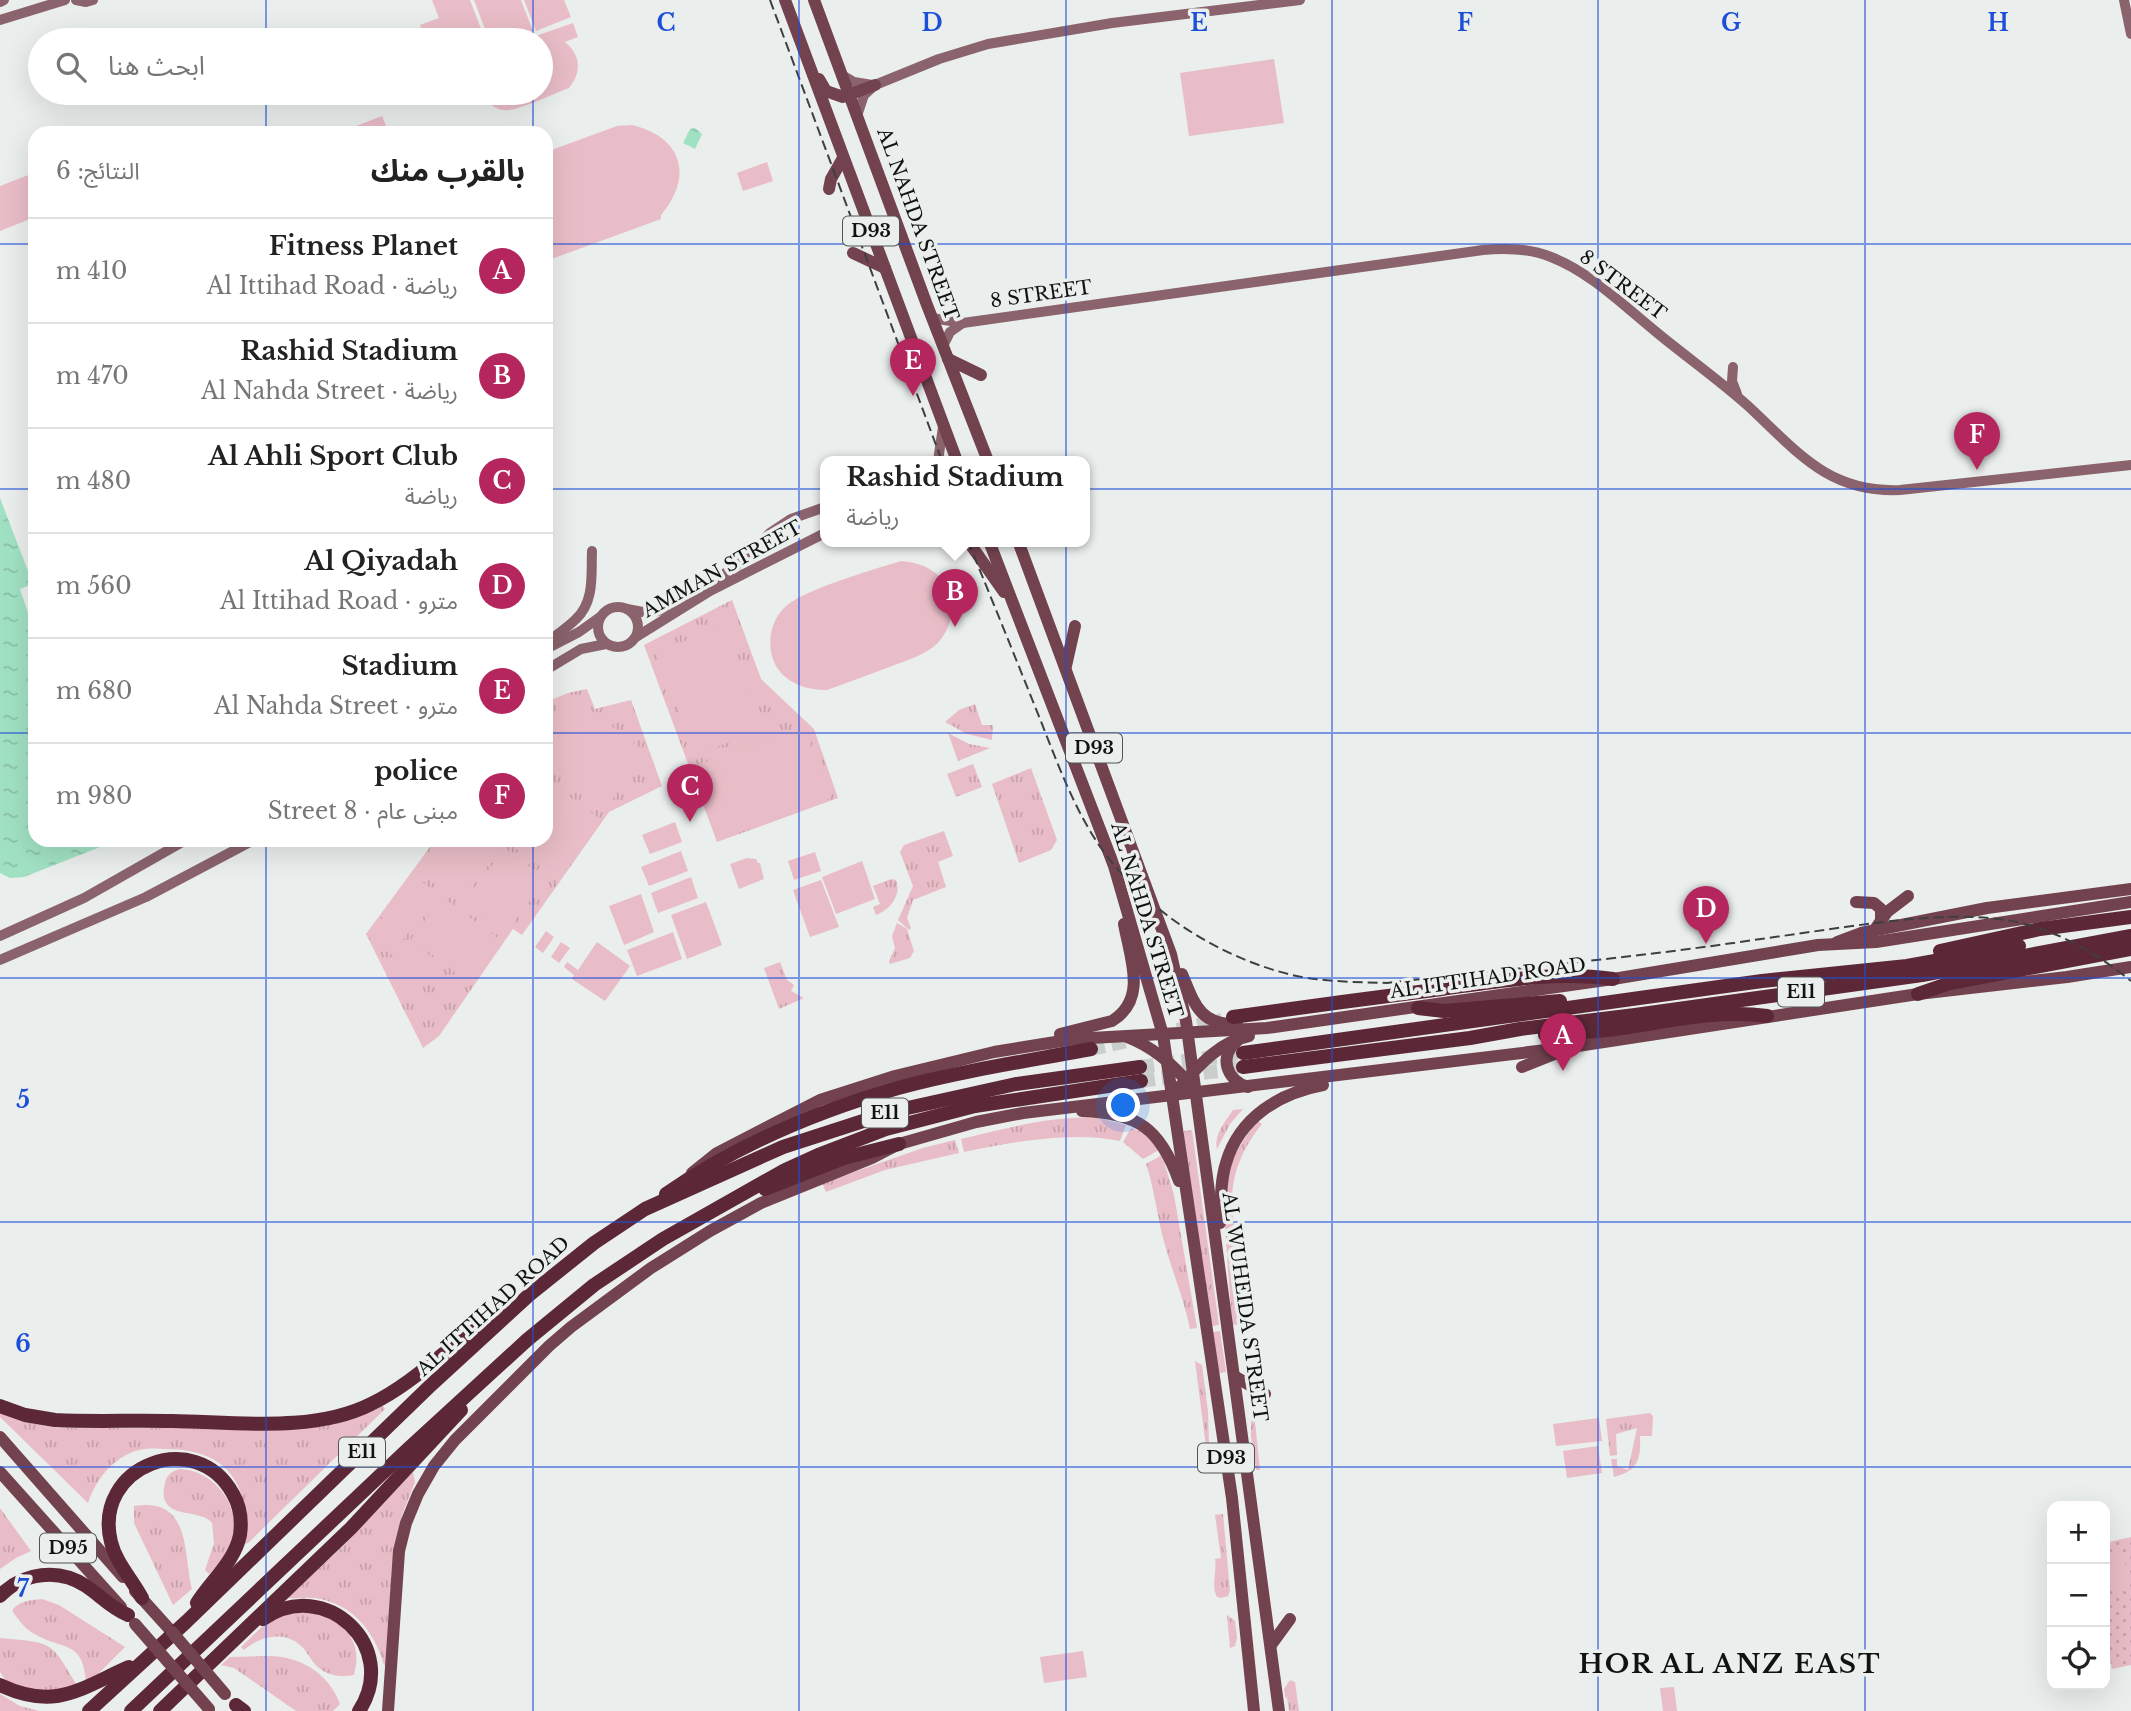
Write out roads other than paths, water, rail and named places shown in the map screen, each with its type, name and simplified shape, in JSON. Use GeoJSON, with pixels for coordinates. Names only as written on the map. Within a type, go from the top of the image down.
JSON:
{"type":"FeatureCollection","features":[{"type":"Feature","properties":{"kind":"highway"},"geometry":{"type":"LineString","coordinates":[[1854,972],[1877,963],[2040,929],[2131,917]]}},
{"type":"Feature","properties":{"kind":"highway","name":"E11"},"geometry":{"type":"LineString","coordinates":[[1242,1053],[1762,981],[1907,966],[2131,927]]}},
{"type":"Feature","properties":{"kind":"highway","name":"E11"},"geometry":{"type":"LineString","coordinates":[[1242,1053],[1470,1038],[1520,1028],[1635,1015],[1922,975],[2131,936]]}},
{"type":"Feature","properties":{"kind":"highway"},"geometry":{"type":"LineString","coordinates":[[1918,994],[1950,982],[2131,948]]}},
{"type":"Feature","properties":{"kind":"highway"},"geometry":{"type":"LineString","coordinates":[[1233,1017],[1534,977],[1578,975],[1613,979]]}},
{"type":"Feature","properties":{"kind":"highway"},"geometry":{"type":"LineString","coordinates":[[1418,1008],[1444,1011],[1560,1001],[1596,1004]]}},
{"type":"Feature","properties":{"kind":"highway"},"geometry":{"type":"LineString","coordinates":[[1470,1038],[1603,1030],[1726,1013],[1767,1016]]}},
{"type":"Feature","properties":{"kind":"highway"},"geometry":{"type":"LineString","coordinates":[[645,1209],[685,1181],[792,1126],[863,1099],[939,1078],[1091,1049]]}},
{"type":"Feature","properties":{"kind":"highway","name":"AL ITTIHAD ROAD"},"geometry":{"type":"LineString","coordinates":[[89,1711],[529,1295],[594,1243],[645,1209],[783,1147],[894,1111],[1016,1084],[1140,1074],[947,1112],[897,1126],[818,1155],[733,1198],[675,1232],[594,1285],[552,1318],[408,1449],[131,1711]]}},
{"type":"Feature","properties":{"kind":"highway"},"geometry":{"type":"LineString","coordinates":[[733,1198],[771,1187],[845,1158],[899,1144]]}},
{"type":"Feature","properties":{"kind":"highway"},"geometry":{"type":"LineString","coordinates":[[0,1406],[25,1415],[72,1421],[275,1422],[328,1419],[358,1411],[388,1395],[469,1332],[529,1295]]}},
{"type":"Feature","properties":{"kind":"highway"},"geometry":{"type":"LineString","coordinates":[[160,1711],[351,1528],[475,1396],[503,1362]]}},
{"type":"Feature","properties":{"kind":"highway"},"geometry":{"type":"LineString","coordinates":[[146,1603],[117,1560],[111,1542],[109,1513],[115,1496],[126,1480],[148,1464],[175,1459],[202,1464],[218,1474],[231,1489],[239,1510],[240,1532],[231,1557],[186,1622]]}},
{"type":"Feature","properties":{"kind":"highway"},"geometry":{"type":"LineString","coordinates":[[0,1596],[15,1583],[29,1577],[57,1575],[84,1584],[132,1620]]}},
{"type":"Feature","properties":{"kind":"highway"},"geometry":{"type":"LineString","coordinates":[[233,1640],[270,1614],[284,1608],[320,1608],[342,1618],[358,1633],[370,1660],[369,1690],[359,1711]]}},
{"type":"Feature","properties":{"kind":"highway"},"geometry":{"type":"LineString","coordinates":[[0,1685],[25,1701],[53,1706],[80,1697],[112,1675],[140,1663]]}},
{"type":"Feature","properties":{"kind":"main road"},"geometry":{"type":"LineString","coordinates":[[788,0],[822,86],[837,97],[849,96],[875,85]]}},
{"type":"Feature","properties":{"kind":"main road","name":"D93"},"geometry":{"type":"LineString","coordinates":[[788,0],[843,158],[955,456]]}},
{"type":"Feature","properties":{"kind":"main road","name":"AL NAHDA STREET"},"geometry":{"type":"LineString","coordinates":[[814,0],[986,456]]}},
{"type":"Feature","properties":{"kind":"main road"},"geometry":{"type":"LineString","coordinates":[[829,189],[831,179],[843,158]]}},
{"type":"Feature","properties":{"kind":"main road"},"geometry":{"type":"LineString","coordinates":[[853,253],[885,268]]}},
{"type":"Feature","properties":{"kind":"main road"},"geometry":{"type":"LineString","coordinates":[[948,359],[981,375]]}},
{"type":"Feature","properties":{"kind":"main road"},"geometry":{"type":"LineString","coordinates":[[972,547],[990,575],[1011,599]]}},
{"type":"Feature","properties":{"kind":"main road","name":"AL NAHDA STREET"},"geometry":{"type":"LineString","coordinates":[[991,547],[1114,866],[1163,1035]]}},
{"type":"Feature","properties":{"kind":"main road","name":"AL NAHDA STREET"},"geometry":{"type":"LineString","coordinates":[[1020,547],[1171,954],[1189,1033]]}},
{"type":"Feature","properties":{"kind":"main road"},"geometry":{"type":"LineString","coordinates":[[1066,670],[1075,626]]}},
{"type":"Feature","properties":{"kind":"main road"},"geometry":{"type":"LineString","coordinates":[[1834,944],[1849,936],[1987,908],[2131,889]]}},
{"type":"Feature","properties":{"kind":"main road"},"geometry":{"type":"LineString","coordinates":[[1874,931],[1881,918],[1908,896]]}},
{"type":"Feature","properties":{"kind":"main road"},"geometry":{"type":"LineString","coordinates":[[1046,1042],[1072,1030],[1112,1021],[1119,1017],[1130,1003],[1135,981],[1124,921],[1125,900]]}},
{"type":"Feature","properties":{"kind":"main road"},"geometry":{"type":"LineString","coordinates":[[1856,902],[1870,902],[1878,906],[1881,909],[1881,918]]}},
{"type":"Feature","properties":{"kind":"main road","name":"AL ITTIHAD ROAD"},"geometry":{"type":"LineString","coordinates":[[685,1181],[705,1161],[723,1149],[800,1109],[852,1089],[961,1059],[1046,1042],[1122,1035],[1241,1031],[1293,1025],[1834,944],[1876,942],[2131,902]]}},
{"type":"Feature","properties":{"kind":"main road"},"geometry":{"type":"LineString","coordinates":[[1171,954],[1193,1002],[1212,1020],[1231,1024],[1276,1022],[1293,1025]]}},
{"type":"Feature","properties":{"kind":"main road","name":"E11"},"geometry":{"type":"LineString","coordinates":[[899,1144],[976,1122],[1046,1110],[1571,1047],[1918,994],[2127,968]]}},
{"type":"Feature","properties":{"kind":"main road"},"geometry":{"type":"LineString","coordinates":[[1172,1095],[1218,1049],[1242,1053],[1272,1032],[1293,1025]]}},
{"type":"Feature","properties":{"kind":"main road","name":"AL WUHEIDA STREET"},"geometry":{"type":"LineString","coordinates":[[1189,1033],[1190,1076],[1197,1093],[1279,1711]]}},
{"type":"Feature","properties":{"kind":"main road"},"geometry":{"type":"LineString","coordinates":[[1122,1035],[1142,1044],[1190,1076]]}},
{"type":"Feature","properties":{"kind":"main road","name":"D93"},"geometry":{"type":"LineString","coordinates":[[1163,1035],[1232,1498],[1254,1711]]}},
{"type":"Feature","properties":{"kind":"main road"},"geometry":{"type":"LineString","coordinates":[[1522,1067],[1571,1047]]}},
{"type":"Feature","properties":{"kind":"main road"},"geometry":{"type":"LineString","coordinates":[[1242,1053],[1229,1049],[1226,1065],[1234,1080],[1249,1087]]}},
{"type":"Feature","properties":{"kind":"main road"},"geometry":{"type":"LineString","coordinates":[[1218,1251],[1221,1191],[1226,1163],[1238,1136],[1256,1115],[1272,1103],[1302,1090],[1369,1078],[1404,1068]]}},
{"type":"Feature","properties":{"kind":"main road"},"geometry":{"type":"LineString","coordinates":[[1046,1110],[1117,1114],[1141,1124],[1158,1138],[1165,1148],[1187,1207]]}},
{"type":"Feature","properties":{"kind":"main road"},"geometry":{"type":"LineString","coordinates":[[388,1711],[396,1580],[402,1537],[411,1509],[425,1480],[455,1440],[560,1336],[671,1255],[761,1203],[872,1158],[899,1144]]}},
{"type":"Feature","properties":{"kind":"main road"},"geometry":{"type":"LineString","coordinates":[[1234,1376],[1265,1394]]}},
{"type":"Feature","properties":{"kind":"main road","name":"D95"},"geometry":{"type":"LineString","coordinates":[[0,1437],[240,1709]]}},
{"type":"Feature","properties":{"kind":"main road","name":"D95"},"geometry":{"type":"LineString","coordinates":[[0,1472],[210,1710]]}},
{"type":"Feature","properties":{"kind":"main road"},"geometry":{"type":"LineString","coordinates":[[1271,1645],[1290,1619]]}},
{"type":"Feature","properties":{"kind":"street"},"geometry":{"type":"LineString","coordinates":[[0,20],[65,0]]}},
{"type":"Feature","properties":{"kind":"street"},"geometry":{"type":"LineString","coordinates":[[76,0],[93,0]]}},
{"type":"Feature","properties":{"kind":"street"},"geometry":{"type":"LineString","coordinates":[[857,116],[860,101],[875,85],[939,59],[988,44],[1112,23],[1300,0]]}},
{"type":"Feature","properties":{"kind":"street"},"geometry":{"type":"LineString","coordinates":[[2124,0],[2131,34]]}},
{"type":"Feature","properties":{"kind":"street"},"geometry":{"type":"LineString","coordinates":[[842,75],[861,84],[875,85]]}},
{"type":"Feature","properties":{"kind":"street","name":"8 STREET"},"geometry":{"type":"LineString","coordinates":[[932,318],[963,323],[1483,250],[1519,249],[1549,256],[1581,272],[1738,397],[1810,463],[1849,485],[1885,491],[1982,477],[2131,466]]}},
{"type":"Feature","properties":{"kind":"street"},"geometry":{"type":"LineString","coordinates":[[943,346],[950,332],[963,323]]}},
{"type":"Feature","properties":{"kind":"street"},"geometry":{"type":"LineString","coordinates":[[1733,367],[1732,381],[1738,397]]}},
{"type":"Feature","properties":{"kind":"street"},"geometry":{"type":"LineString","coordinates":[[939,456],[943,424]]}},
{"type":"Feature","properties":{"kind":"street","name":"AMMAN STREET"},"geometry":{"type":"LineString","coordinates":[[626,609],[648,613],[662,610],[727,572],[745,559],[770,533],[791,519],[820,509]]}},
{"type":"Feature","properties":{"kind":"street","name":"AMMAN STREET"},"geometry":{"type":"LineString","coordinates":[[636,637],[710,591],[820,536]]}},
{"type":"Feature","properties":{"kind":"street"},"geometry":{"type":"LineString","coordinates":[[553,637],[586,607],[591,589],[593,551]]}},
{"type":"Feature","properties":{"kind":"street"},"geometry":{"type":"LineString","coordinates":[[553,645],[579,632],[613,607],[626,609],[637,621],[636,637],[630,644],[620,648],[606,644],[581,649],[553,666]]}},
{"type":"Feature","properties":{"kind":"street"},"geometry":{"type":"LineString","coordinates":[[600,617],[598,631],[606,644]]}},
{"type":"Feature","properties":{"kind":"street"},"geometry":{"type":"LineString","coordinates":[[0,936],[84,898],[174,847]]}},
{"type":"Feature","properties":{"kind":"street"},"geometry":{"type":"LineString","coordinates":[[0,960],[146,897],[241,847]]}},
{"type":"Feature","properties":{"kind":"water"},"geometry":{"type":"Polygon","coordinates":[[[695,128],[702,134],[695,149],[683,143],[690,129],[695,128]]]}},
{"type":"Feature","properties":{"kind":"water"},"geometry":{"type":"Polygon","coordinates":[[[0,498],[28,571],[28,586],[20,589],[28,613],[28,847],[100,847],[24,877],[10,878],[0,873],[0,498]]]}},
{"type":"Feature","properties":{"kind":"tunnel"},"geometry":{"type":"LineString","coordinates":[[1177,1030],[1222,1020]]}},
{"type":"Feature","properties":{"kind":"tunnel"},"geometry":{"type":"LineString","coordinates":[[1091,1049],[1136,1039]]}},
{"type":"Feature","properties":{"kind":"tunnel"},"geometry":{"type":"LineString","coordinates":[[1140,1067],[1243,1053]]}},
{"type":"Feature","properties":{"kind":"tunnel"},"geometry":{"type":"LineString","coordinates":[[1141,1081],[1240,1068]]}},
{"type":"Feature","properties":{"kind":"railway"},"geometry":{"type":"LineString","coordinates":[[770,0],[940,456]]}},
{"type":"Feature","properties":{"kind":"railway"},"geometry":{"type":"LineString","coordinates":[[970,547],[1067,785],[1101,848],[1139,892],[1162,911],[1211,944],[1264,967],[1316,979],[1387,983],[1678,950],[1884,922],[1979,917],[2016,922],[2052,933],[2102,959],[2131,981]]}},
{"type":"Feature","properties":{"kind":"place","name":"Stadium"},"geometry":{"type":"Point","coordinates":[913,396]}},
{"type":"Feature","properties":{"kind":"place","name":"police"},"geometry":{"type":"Point","coordinates":[1977,470]}},
{"type":"Feature","properties":{"kind":"place","name":"Rashid Stadium"},"geometry":{"type":"Point","coordinates":[955,627]}},
{"type":"Feature","properties":{"kind":"place","name":"Al Ahli Sport Club"},"geometry":{"type":"Point","coordinates":[690,822]}},
{"type":"Feature","properties":{"kind":"place","name":"Al Qiyadah"},"geometry":{"type":"Point","coordinates":[1706,944]}},
{"type":"Feature","properties":{"kind":"place","name":"Fitness Planet"},"geometry":{"type":"Point","coordinates":[1563,1071]}},
{"type":"Feature","properties":{"kind":"district","name":"HOR AL ANZ EAST"},"geometry":{"type":"Point","coordinates":[1730,1664]}}]}
